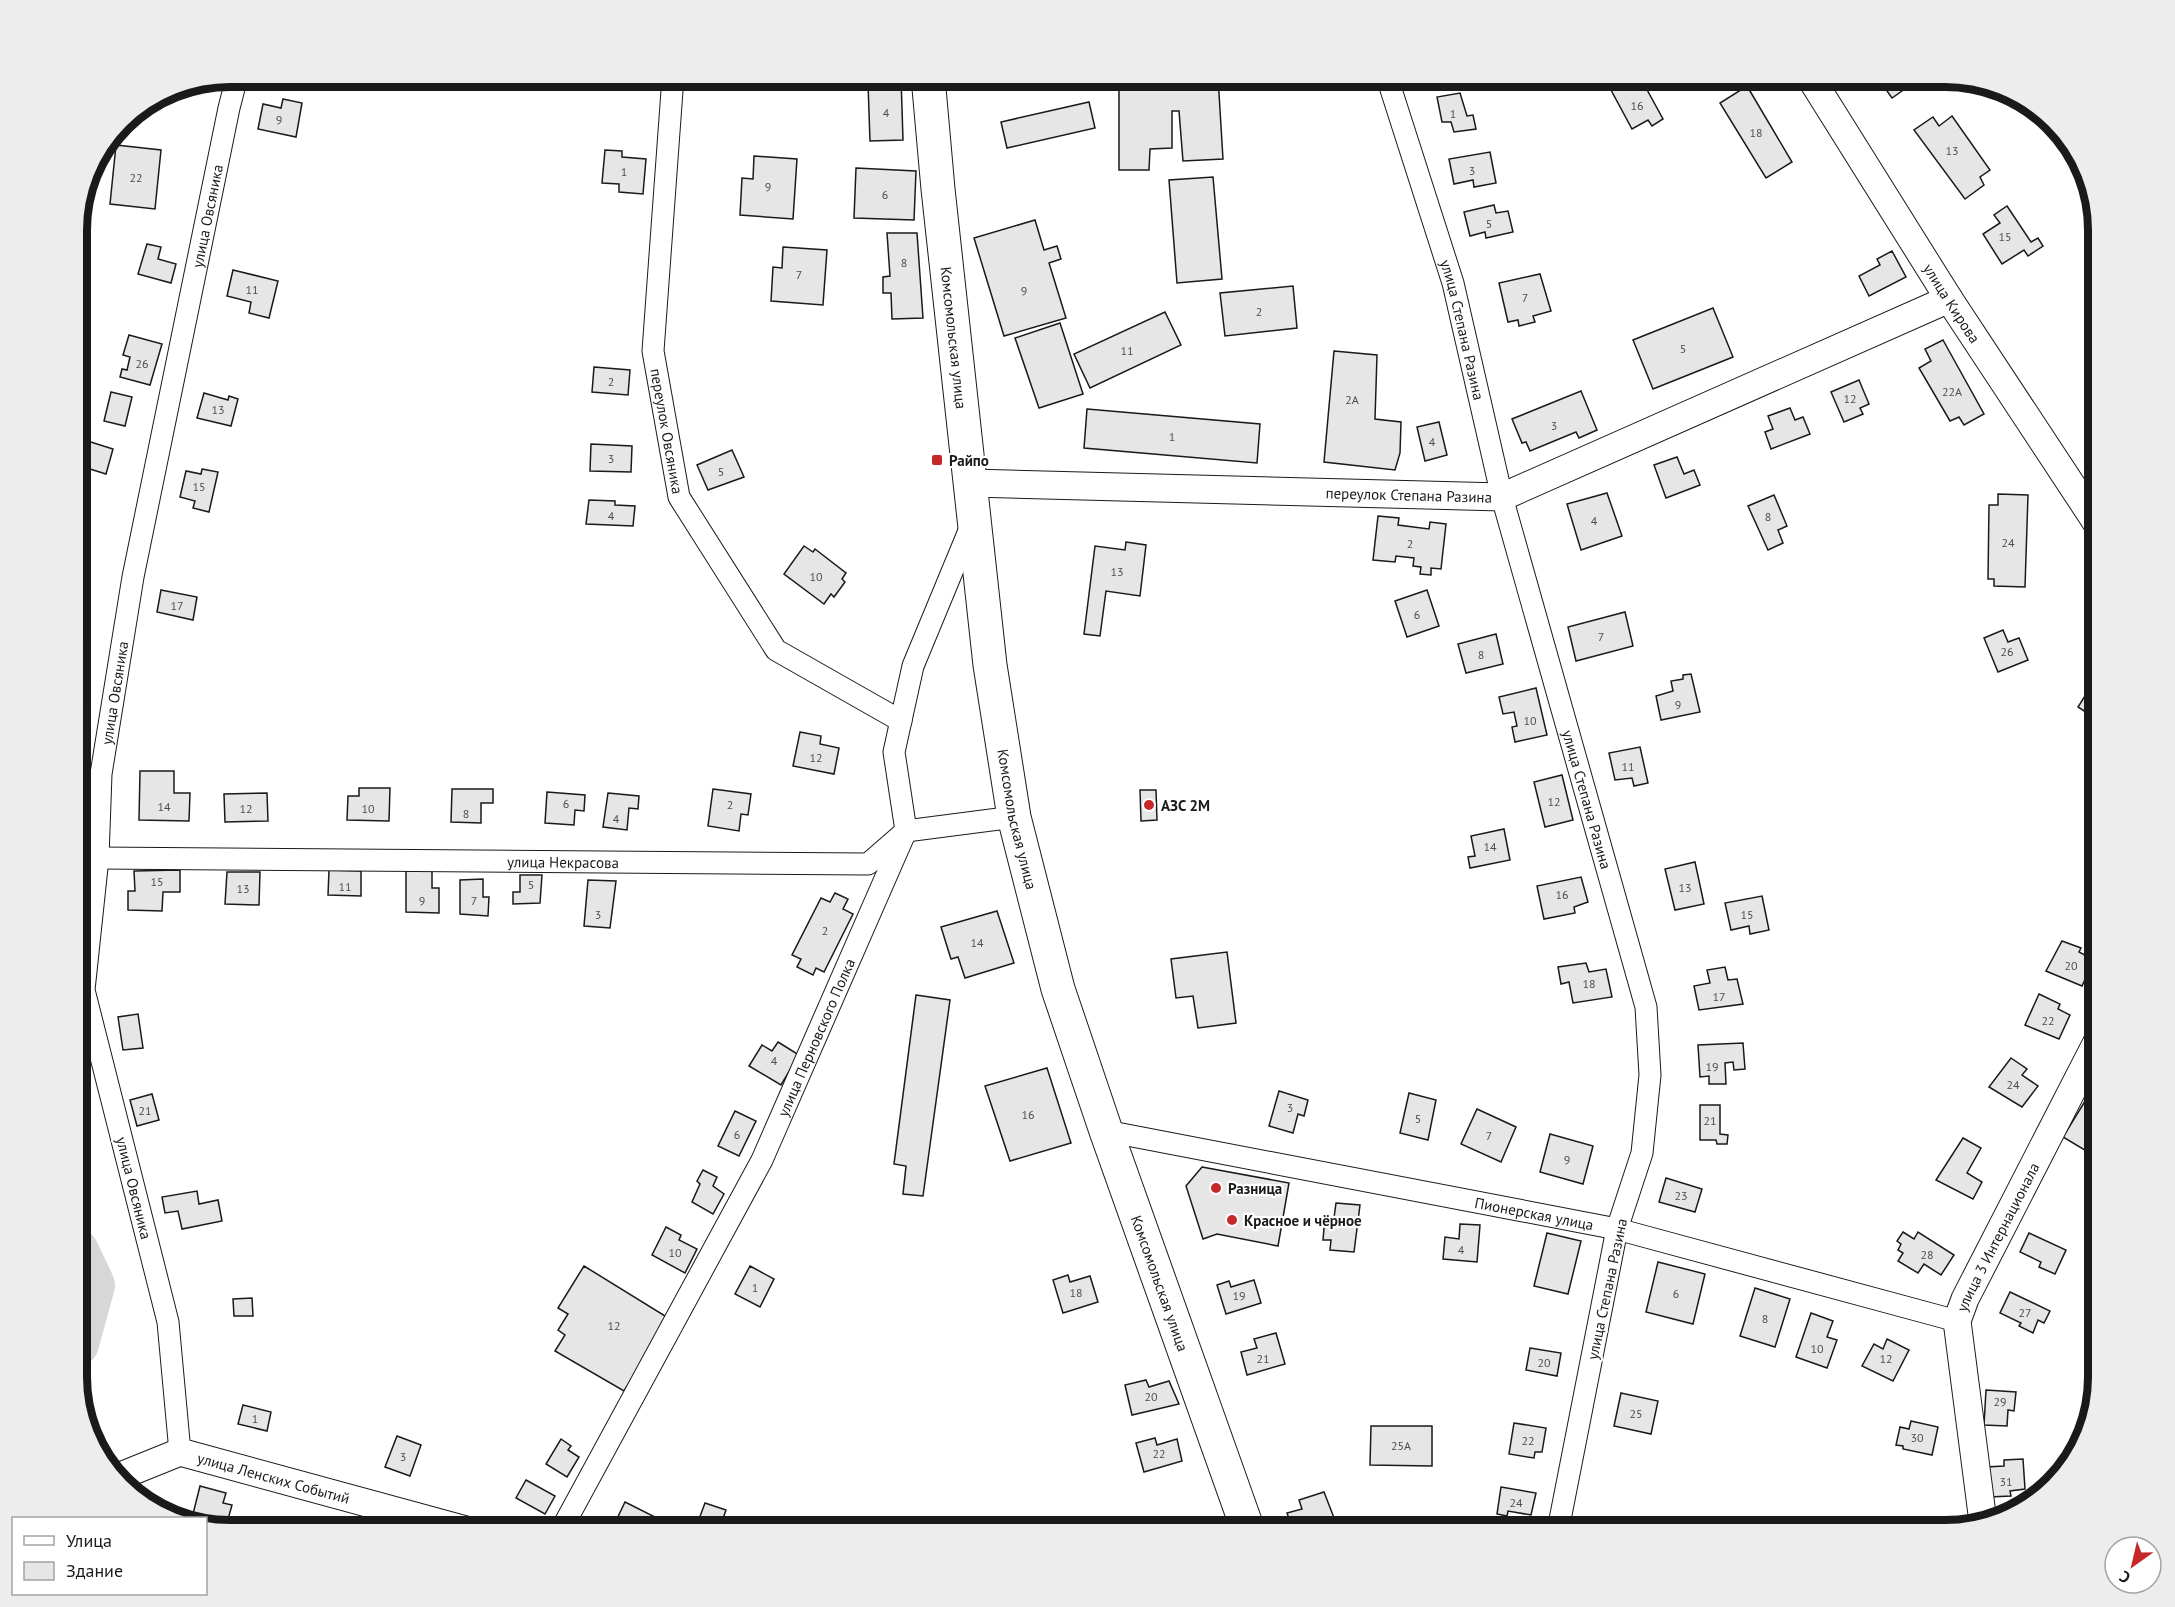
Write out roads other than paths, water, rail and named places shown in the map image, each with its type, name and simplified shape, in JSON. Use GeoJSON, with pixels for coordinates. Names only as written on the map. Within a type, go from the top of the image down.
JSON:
{"type":"FeatureCollection","features":[{"type":"Feature","properties":{"kind":"main road","name":"Комсомольская улица"},"geometry":{"type":"LineString","coordinates":[[929,87],[990,665],[1014,817],[1058,989],[1244,1520]]}},
{"type":"Feature","properties":{"kind":"street","name":"улица Овсяника"},"geometry":{"type":"LineString","coordinates":[[87,962],[98,858],[101,774],[133,577],[234,87]]}},
{"type":"Feature","properties":{"kind":"street","name":"переулок Овсяника"},"geometry":{"type":"LineString","coordinates":[[672,87],[652,351],[679,497],[776,650],[901,721]]}},
{"type":"Feature","properties":{"kind":"street","name":"улица Степана Разина"},"geometry":{"type":"LineString","coordinates":[[1391,87],[1453,283],[1502,497],[1646,1007],[1650,1076],[1642,1153],[1617,1229],[1560,1520]]}},
{"type":"Feature","properties":{"kind":"street","name":"улица Кирова"},"geometry":{"type":"LineString","coordinates":[[1817,87],[1949,299],[2088,510]]}},
{"type":"Feature","properties":{"kind":"street","name":"переулок Степана Разина"},"geometry":{"type":"LineString","coordinates":[[971,483],[1502,497],[1949,299]]}},
{"type":"Feature","properties":{"kind":"street"},"geometry":{"type":"LineString","coordinates":[[975,517],[913,666],[894,752],[906,831],[1014,817]]}},
{"type":"Feature","properties":{"kind":"street","name":"улица Некрасова"},"geometry":{"type":"LineString","coordinates":[[98,858],[868,864],[906,831]]}},
{"type":"Feature","properties":{"kind":"street","name":"улица Перновского Полка"},"geometry":{"type":"LineString","coordinates":[[566,1520],[762,1160],[906,831]]}},
{"type":"Feature","properties":{"kind":"street","name":"улица Овсяника"},"geometry":{"type":"LineString","coordinates":[[87,1002],[168,1322],[180,1452]]}},
{"type":"Feature","properties":{"kind":"street","name":"улица 3 Интернационала"},"geometry":{"type":"LineString","coordinates":[[1982,1514],[1957,1321],[1965,1299],[2088,1059]]}},
{"type":"Feature","properties":{"kind":"street","name":"Пионерская улица"},"geometry":{"type":"LineString","coordinates":[[1106,1131],[1617,1229],[1957,1321]]}},
{"type":"Feature","properties":{"kind":"street","name":"улица Ленских Событий"},"geometry":{"type":"LineString","coordinates":[[126,1475],[180,1452],[429,1520]]}},
{"type":"Feature","properties":{"kind":"waterway"},"geometry":{"type":"LineString","coordinates":[[87,1272],[93,1285],[87,1307]]}},
{"type":"Feature","properties":{"kind":"place","name":"Райпо"},"geometry":{"type":"Point","coordinates":[937,460]}},
{"type":"Feature","properties":{"kind":"place","name":"АЗС 2М"},"geometry":{"type":"Point","coordinates":[1149,805]}},
{"type":"Feature","properties":{"kind":"place","name":"Разница"},"geometry":{"type":"Point","coordinates":[1216,1188]}},
{"type":"Feature","properties":{"kind":"place","name":"Красное и чёрное"},"geometry":{"type":"Point","coordinates":[1232,1220]}}]}
